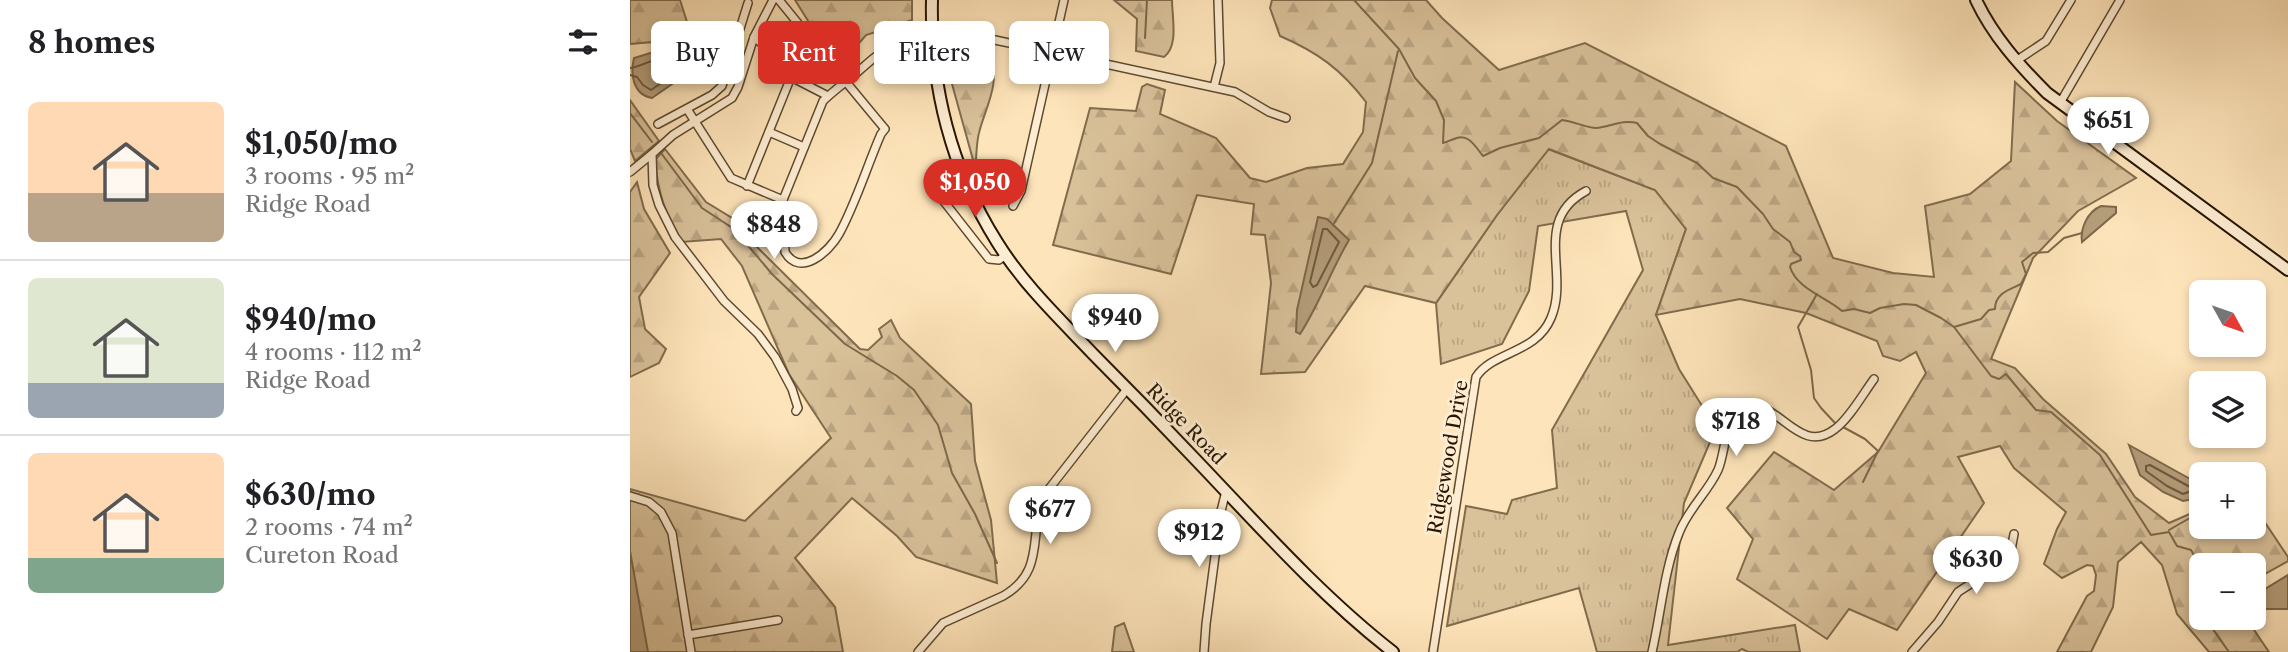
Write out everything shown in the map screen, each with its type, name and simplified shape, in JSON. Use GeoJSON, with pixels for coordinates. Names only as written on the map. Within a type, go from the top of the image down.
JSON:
{"type":"FeatureCollection","features":[{"type":"Feature","properties":{"kind":"street"},"geometry":{"type":"LineString","coordinates":[[630,172],[673,135],[732,98],[754,37],[773,0]]}},
{"type":"Feature","properties":{"kind":"street"},"geometry":{"type":"LineString","coordinates":[[779,0],[796,21]]}},
{"type":"Feature","properties":{"kind":"street","name":"Ridge Road"},"geometry":{"type":"LineString","coordinates":[[931,21],[932,0]]}},
{"type":"Feature","properties":{"kind":"street"},"geometry":{"type":"LineString","coordinates":[[1060,21],[1064,0]]}},
{"type":"Feature","properties":{"kind":"street"},"geometry":{"type":"LineString","coordinates":[[1214,87],[1220,63],[1218,0]]}},
{"type":"Feature","properties":{"kind":"street"},"geometry":{"type":"LineString","coordinates":[[1976,0],[2016,61],[2060,103],[2288,270]]}},
{"type":"Feature","properties":{"kind":"street"},"geometry":{"type":"LineString","coordinates":[[2016,61],[2046,41],[2071,0]]}},
{"type":"Feature","properties":{"kind":"street"},"geometry":{"type":"LineString","coordinates":[[2060,103],[2120,0]]}},
{"type":"Feature","properties":{"kind":"street"},"geometry":{"type":"LineString","coordinates":[[658,124],[712,95],[722,86],[748,3]]}},
{"type":"Feature","properties":{"kind":"street"},"geometry":{"type":"LineString","coordinates":[[754,37],[758,40]]}},
{"type":"Feature","properties":{"kind":"street"},"geometry":{"type":"LineString","coordinates":[[860,71],[874,60]]}},
{"type":"Feature","properties":{"kind":"street"},"geometry":{"type":"LineString","coordinates":[[1109,65],[1235,92],[1269,112],[1286,118]]}},
{"type":"Feature","properties":{"kind":"street"},"geometry":{"type":"LineString","coordinates":[[747,186],[788,84]]}},
{"type":"Feature","properties":{"kind":"street"},"geometry":{"type":"LineString","coordinates":[[805,84],[828,96]]}},
{"type":"Feature","properties":{"kind":"street"},"geometry":{"type":"LineString","coordinates":[[843,84],[823,101],[783,200],[785,252],[793,261],[809,263],[839,235],[885,129],[848,84]]}},
{"type":"Feature","properties":{"kind":"street","name":"Ridge Road"},"geometry":{"type":"LineString","coordinates":[[938,84],[957,160],[979,210],[1006,255],[1038,297],[1336,603],[1393,652]]}},
{"type":"Feature","properties":{"kind":"street"},"geometry":{"type":"LineString","coordinates":[[1013,206],[1021,191],[1046,84]]}},
{"type":"Feature","properties":{"kind":"street"},"geometry":{"type":"LineString","coordinates":[[687,109],[731,178],[783,200]]}},
{"type":"Feature","properties":{"kind":"street"},"geometry":{"type":"LineString","coordinates":[[769,132],[804,147]]}},
{"type":"Feature","properties":{"kind":"street"},"geometry":{"type":"LineString","coordinates":[[652,154],[653,184],[666,222],[724,301],[758,334],[775,357],[792,389],[798,408],[796,411]]}},
{"type":"Feature","properties":{"kind":"street","name":"Ridgewood Drive"},"geometry":{"type":"LineString","coordinates":[[1433,652],[1476,377],[1484,368],[1534,341],[1548,324],[1557,287],[1557,224],[1562,212],[1572,200],[1587,191]]}},
{"type":"Feature","properties":{"kind":"street"},"geometry":{"type":"LineString","coordinates":[[942,200],[989,258],[999,260],[1006,255]]}},
{"type":"Feature","properties":{"kind":"street"},"geometry":{"type":"LineString","coordinates":[[1652,652],[1669,566],[1679,532],[1718,471],[1735,414],[1746,407],[1760,408],[1772,413],[1801,434],[1821,436],[1837,428],[1874,379]]}},
{"type":"Feature","properties":{"kind":"street"},"geometry":{"type":"LineString","coordinates":[[918,652],[943,623],[1003,596],[1025,578],[1033,560],[1040,509],[1045,494],[1127,388]]}},
{"type":"Feature","properties":{"kind":"street"},"geometry":{"type":"LineString","coordinates":[[1204,652],[1221,511],[1226,491]]}},
{"type":"Feature","properties":{"kind":"street"},"geometry":{"type":"LineString","coordinates":[[630,496],[649,502],[667,520],[675,551],[691,652]]}},
{"type":"Feature","properties":{"kind":"street"},"geometry":{"type":"LineString","coordinates":[[1912,652],[1938,622],[1958,592],[2003,563],[2011,550],[2014,534]]}},
{"type":"Feature","properties":{"kind":"street"},"geometry":{"type":"LineString","coordinates":[[688,635],[778,620]]}},
{"type":"Feature","properties":{"kind":"green space"},"geometry":{"type":"Polygon","coordinates":[[[630,0],[680,0],[687,21],[651,21],[651,42],[630,44],[630,0]]]}},
{"type":"Feature","properties":{"kind":"green space"},"geometry":{"type":"Polygon","coordinates":[[[795,0],[912,0],[912,20],[874,21],[874,32],[866,35],[860,42],[860,21],[808,21],[795,0]]]}},
{"type":"Feature","properties":{"kind":"green space"},"geometry":{"type":"Polygon","coordinates":[[[1114,0],[1172,0],[1173,39],[1169,52],[1164,57],[1136,51],[1137,19],[1114,0]]]}},
{"type":"Feature","properties":{"kind":"green space"},"geometry":{"type":"Polygon","coordinates":[[[1272,0],[1426,0],[1499,70],[1585,43],[1786,146],[1833,258],[1893,273],[1934,277],[1925,206],[1970,194],[2011,161],[2015,82],[2057,121],[2136,178],[2078,211],[2033,258],[1991,359],[2015,368],[2043,399],[2106,454],[2135,497],[2169,523],[2189,514],[2189,539],[2266,539],[2266,524],[2288,561],[2266,573],[2266,553],[2189,553],[2189,628],[2177,614],[2162,565],[2141,542],[2118,562],[2113,607],[2091,652],[2057,652],[2087,596],[2094,591],[2096,575],[2093,566],[2087,565],[2062,578],[2044,564],[2066,512],[2014,468],[2000,446],[1958,457],[1984,503],[1897,630],[1849,609],[1827,639],[1737,579],[1753,539],[1727,508],[1774,452],[1834,490],[1878,452],[1926,373],[1916,352],[1900,361],[1883,356],[1877,341],[1806,313],[1740,299],[1656,315],[1686,229],[1655,190],[1549,149],[1497,215],[1436,303],[1365,286],[1305,372],[1261,374],[1271,283],[1265,235],[1251,234],[1254,204],[1197,195],[1171,274],[1053,245],[1090,108],[1136,111],[1142,87],[1147,84],[1165,90],[1160,114],[1216,138],[1250,178],[1266,182],[1307,168],[1343,164],[1363,132],[1366,102],[1328,63],[1306,48],[1280,36],[1270,8],[1272,0]]]}},
{"type":"Feature","properties":{"kind":"green space"},"geometry":{"type":"Polygon","coordinates":[[[952,84],[993,84],[978,137],[975,167],[952,84]]]}},
{"type":"Feature","properties":{"kind":"green space"},"geometry":{"type":"Polygon","coordinates":[[[630,100],[659,141],[635,161],[630,149],[630,100]]]}},
{"type":"Feature","properties":{"kind":"green space"},"geometry":{"type":"Polygon","coordinates":[[[665,149],[706,202],[737,221],[754,244],[860,349],[868,350],[882,337],[879,329],[891,320],[900,338],[971,404],[975,461],[991,520],[997,583],[916,557],[897,536],[852,498],[795,558],[835,607],[843,652],[630,652],[630,489],[745,521],[831,438],[789,374],[742,266],[721,239],[681,242],[667,212],[658,183],[655,160],[665,149]]]}},
{"type":"Feature","properties":{"kind":"green space"},"geometry":{"type":"Polygon","coordinates":[[[1548,149],[1655,190],[1686,229],[1656,315],[1679,369],[1716,428],[1684,503],[1668,645],[1795,625],[1800,652],[1748,652],[1742,649],[1737,652],[1597,652],[1579,588],[1447,626],[1466,506],[1507,514],[1512,500],[1557,488],[1552,430],[1643,270],[1626,211],[1538,226],[1529,291],[1502,344],[1441,364],[1436,303],[1497,215],[1548,149]]]}},
{"type":"Feature","properties":{"kind":"green space"},"geometry":{"type":"Polygon","coordinates":[[[637,182],[644,209],[670,253],[639,297],[645,329],[666,349],[659,363],[630,377],[630,192],[637,182]]]}},
{"type":"Feature","properties":{"kind":"green space"},"geometry":{"type":"Polygon","coordinates":[[[1124,623],[1134,652],[1112,652],[1115,627],[1124,623]]]}},
{"type":"Feature","properties":{"kind":"green space"},"geometry":{"type":"Polygon","coordinates":[[[2190,630],[2254,630],[2269,652],[2209,652],[2190,630]]]}},
{"type":"Feature","properties":{"kind":"water"},"geometry":{"type":"Polygon","coordinates":[[[651,53],[651,84],[672,84],[652,98],[641,93],[634,83],[634,58],[651,53]]]}},
{"type":"Feature","properties":{"kind":"water"},"geometry":{"type":"Polygon","coordinates":[[[2101,206],[2116,207],[2116,213],[2082,242],[2086,221],[2092,212],[2101,206]]]}},
{"type":"Feature","properties":{"kind":"water"},"geometry":{"type":"Polygon","coordinates":[[[1318,217],[1327,219],[1349,240],[1300,334],[1296,332],[1297,310],[1318,217]]]}},
{"type":"Feature","properties":{"kind":"water"},"geometry":{"type":"Polygon","coordinates":[[[2129,445],[2189,478],[2189,500],[2183,501],[2163,492],[2140,475],[2129,445]]]}},
{"type":"Feature","properties":{"kind":"water"},"geometry":{"type":"Polygon","coordinates":[[[630,551],[648,652],[630,652],[630,551]]]}},
{"type":"Feature","properties":{"kind":"water"},"geometry":{"type":"Polygon","coordinates":[[[2288,575],[2288,609],[2266,609],[2266,588],[2288,575]]]}},
{"type":"Feature","properties":{"kind":"waterway"},"geometry":{"type":"LineString","coordinates":[[1145,38],[1147,0]]}},
{"type":"Feature","properties":{"kind":"waterway"},"geometry":{"type":"LineString","coordinates":[[1354,0],[1399,49],[1415,78],[1436,101],[1444,120],[1443,143],[1459,137],[1468,139],[1483,156],[1500,148],[1539,138],[1562,120],[1596,128],[1637,123],[1648,136],[1697,163],[1713,178],[1737,187],[1800,256],[1801,260],[1790,267],[1799,281],[1842,311],[1854,309],[1870,313],[1880,308],[1916,305],[1954,327],[1991,376],[1999,379],[2006,374],[2036,410],[2051,412],[2100,455],[2151,535],[2169,532],[2177,546],[2193,553]]}},
{"type":"Feature","properties":{"kind":"waterway"},"geometry":{"type":"LineString","coordinates":[[1333,225],[1372,163],[1398,51]]}},
{"type":"Feature","properties":{"kind":"waterway"},"geometry":{"type":"LineString","coordinates":[[630,113],[652,142]]}},
{"type":"Feature","properties":{"kind":"waterway"},"geometry":{"type":"LineString","coordinates":[[661,153],[702,208],[734,229],[772,274],[845,344],[897,376],[914,390],[938,425],[952,473],[975,514],[997,563]]}},
{"type":"Feature","properties":{"kind":"waterway"},"geometry":{"type":"LineString","coordinates":[[1954,327],[1981,319],[1989,310],[1995,309],[2000,296],[2021,284],[2026,274],[2022,262],[2033,253],[2048,252],[2064,238],[2082,233]]}},
{"type":"Feature","properties":{"kind":"waterway"},"geometry":{"type":"LineString","coordinates":[[1817,294],[1798,327],[1811,370],[1814,398],[1836,424]]}},
{"type":"Feature","properties":{"kind":"waterway"},"geometry":{"type":"LineString","coordinates":[[1843,427],[1865,439],[1878,451],[1863,482]]}},
{"type":"Feature","properties":{"kind":"waterway"},"geometry":{"type":"LineString","coordinates":[[2169,530],[2189,518]]}},
{"type":"Feature","properties":{"kind":"waterway"},"geometry":{"type":"LineString","coordinates":[[2214,630],[2229,652]]}}]}
